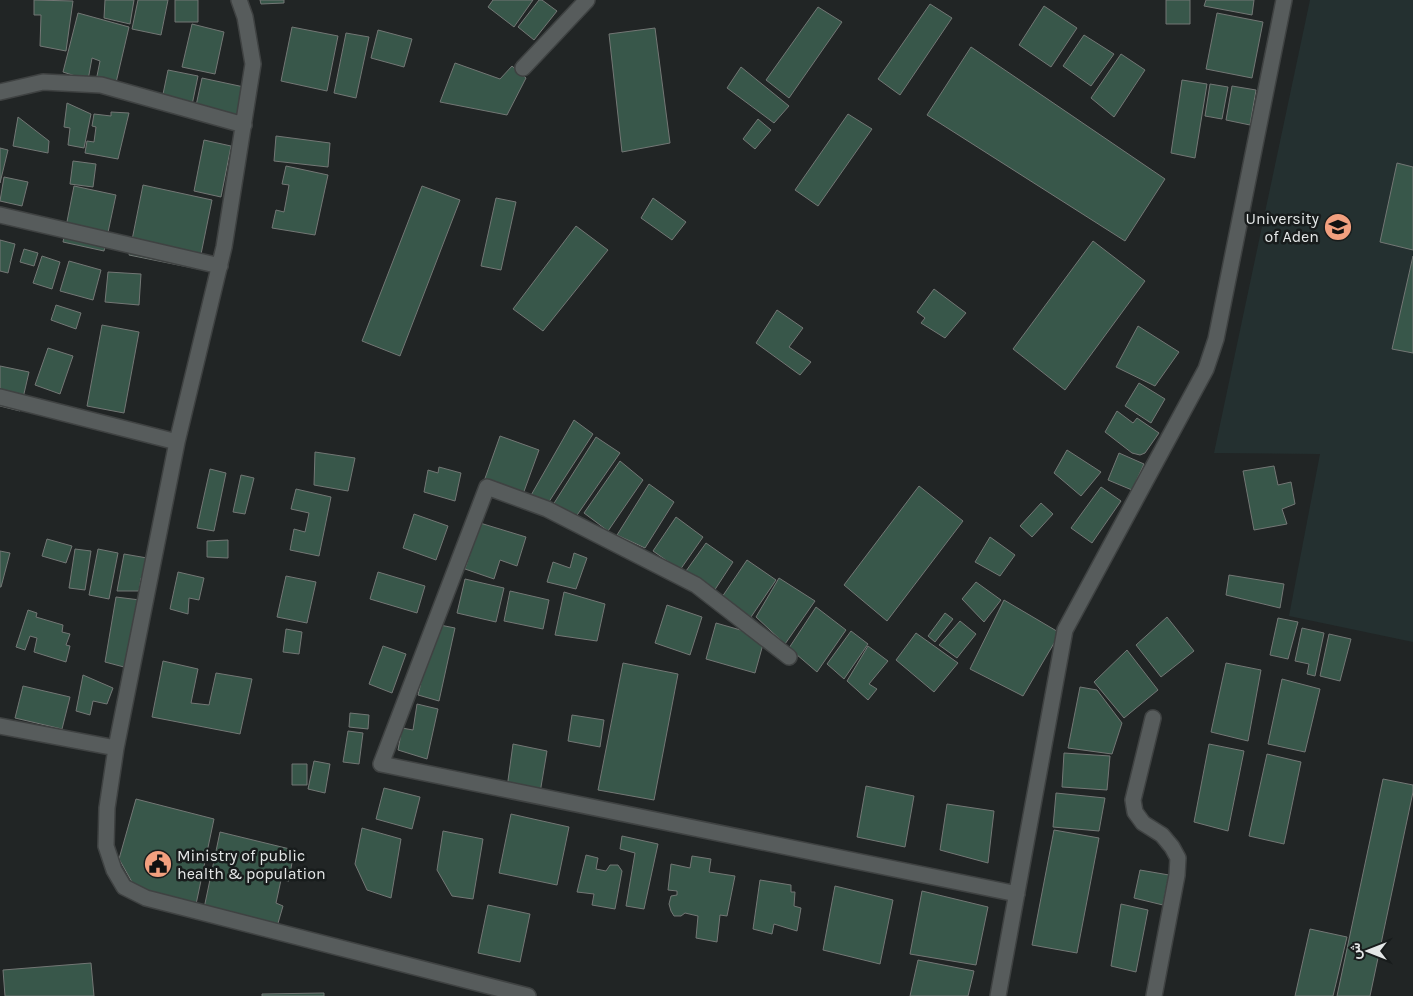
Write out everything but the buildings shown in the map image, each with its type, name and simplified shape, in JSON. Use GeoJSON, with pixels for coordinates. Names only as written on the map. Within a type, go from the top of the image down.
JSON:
{"type":"FeatureCollection","features":[{"type":"Feature","properties":{"kind":"street"},"geometry":{"type":"LineString","coordinates":[[240,0],[245,17],[253,64],[244,125],[224,248],[177,442],[116,748],[107,808],[106,846],[114,870],[124,887],[146,898],[528,996]]}},
{"type":"Feature","properties":{"kind":"street"},"geometry":{"type":"LineString","coordinates":[[524,68],[587,0]]}},
{"type":"Feature","properties":{"kind":"street"},"geometry":{"type":"LineString","coordinates":[[998,996],[1065,630],[1206,369],[1216,339],[1284,0]]}},
{"type":"Feature","properties":{"kind":"street"},"geometry":{"type":"LineString","coordinates":[[0,92],[43,82],[101,85],[244,125]]}},
{"type":"Feature","properties":{"kind":"street"},"geometry":{"type":"LineString","coordinates":[[0,215],[220,266]]}},
{"type":"Feature","properties":{"kind":"street"},"geometry":{"type":"LineString","coordinates":[[0,397],[177,442]]}},
{"type":"Feature","properties":{"kind":"street"},"geometry":{"type":"LineString","coordinates":[[789,657],[696,585],[547,509],[487,487],[381,764],[1017,894]]}},
{"type":"Feature","properties":{"kind":"street"},"geometry":{"type":"LineString","coordinates":[[1153,718],[1133,800],[1135,812],[1143,823],[1162,835],[1178,858],[1177,875],[1154,996]]}},
{"type":"Feature","properties":{"kind":"street"},"geometry":{"type":"LineString","coordinates":[[0,726],[116,748]]}},
{"type":"Feature","properties":{"kind":"shaded area","name":"University of Aden"},"geometry":{"type":"Polygon","coordinates":[[[1310,0],[1413,0],[1413,642],[1289,616],[1320,454],[1214,453],[1310,0]]]}},
{"type":"Feature","properties":{"kind":"place","name":"University of Aden"},"geometry":{"type":"Point","coordinates":[1338,227]}},
{"type":"Feature","properties":{"kind":"place","name":"Ministry of public health & population"},"geometry":{"type":"Point","coordinates":[158,864]}}]}
